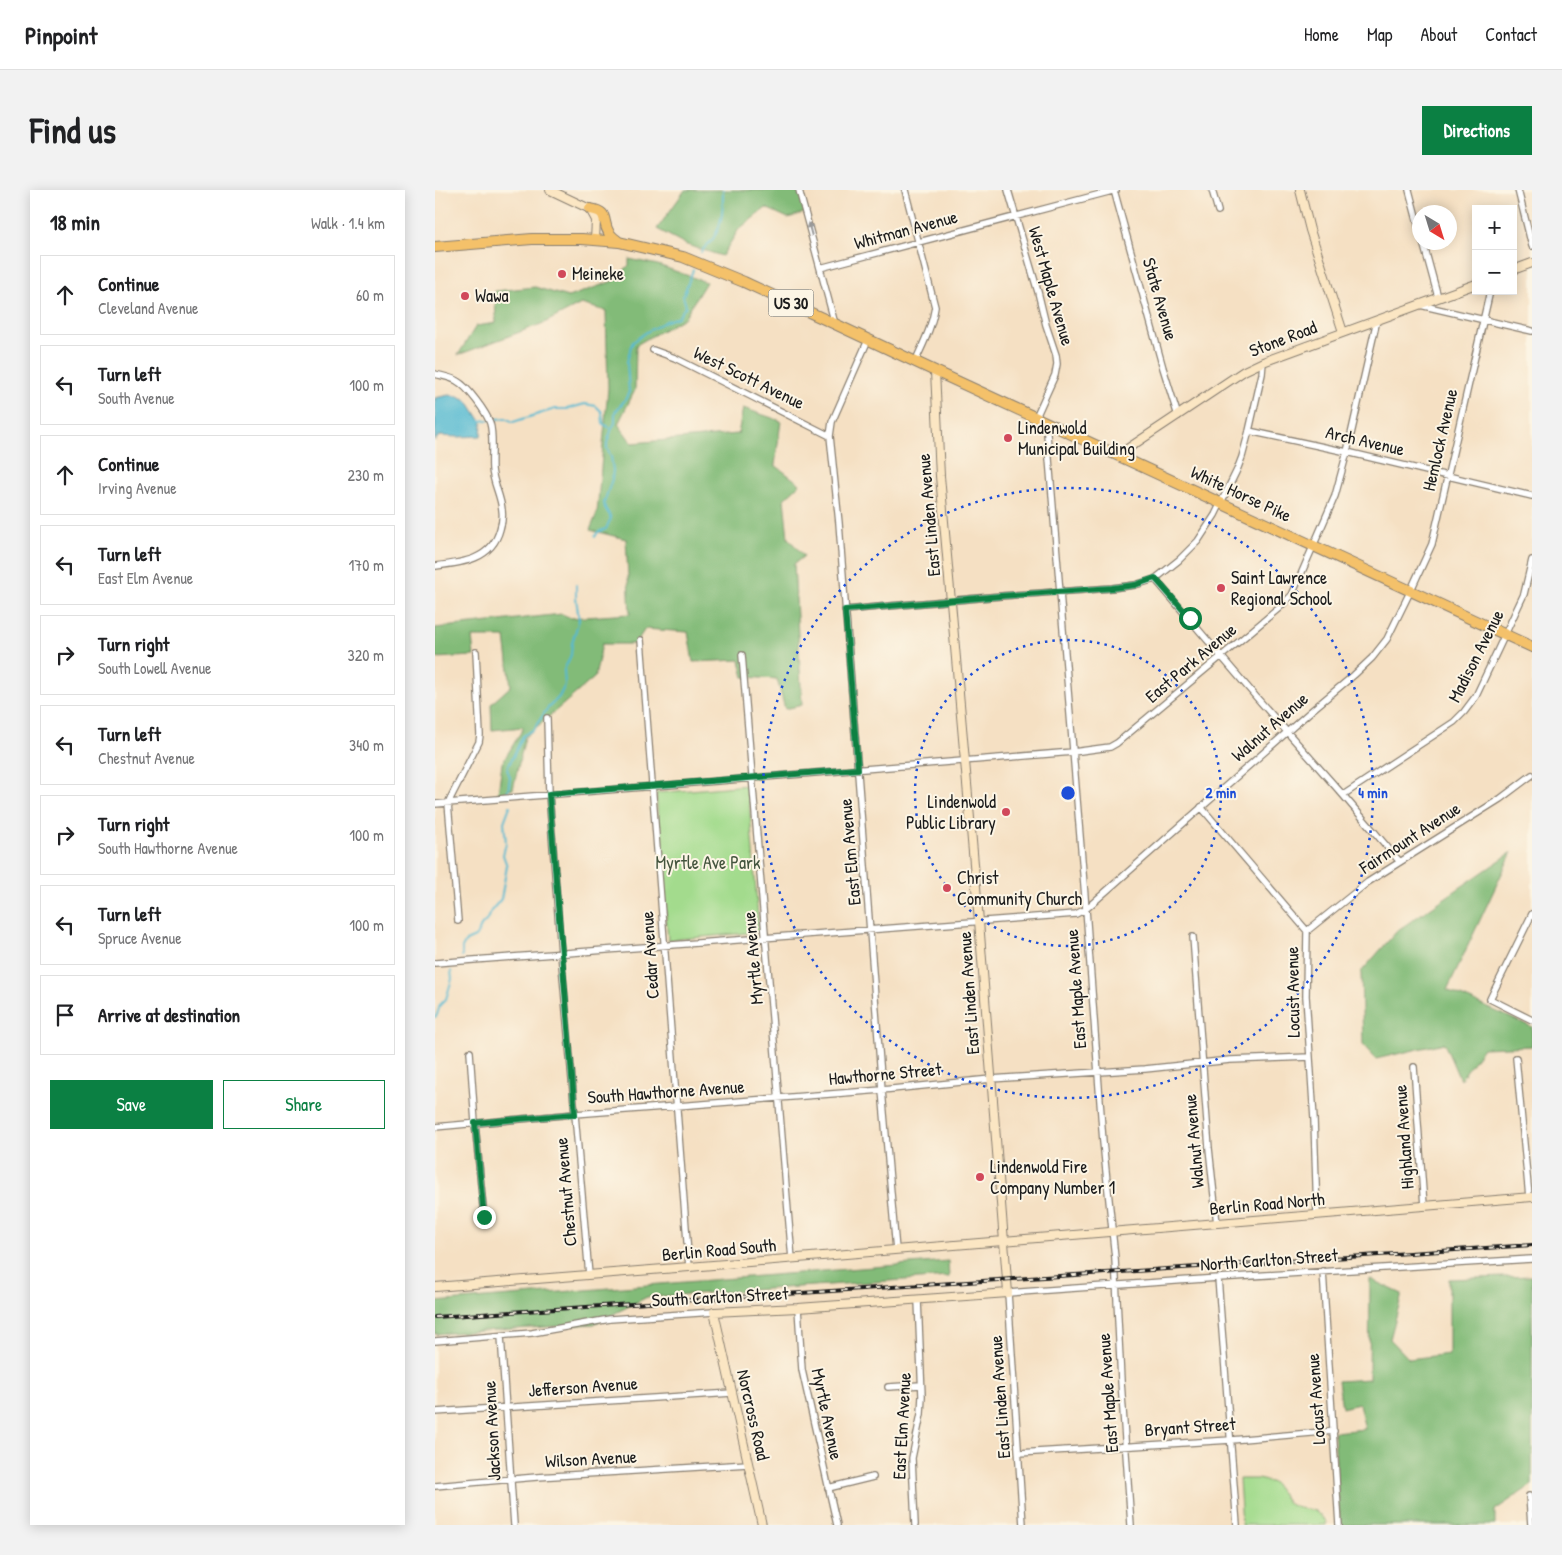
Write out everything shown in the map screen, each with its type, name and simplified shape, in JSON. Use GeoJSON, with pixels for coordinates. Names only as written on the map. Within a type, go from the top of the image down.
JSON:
{"type":"FeatureCollection","features":[{"type":"Feature","properties":{"kind":"highway"},"geometry":{"type":"LineString","coordinates":[[589,209],[601,212],[609,234],[619,242]]}},
{"type":"Feature","properties":{"kind":"highway","name":"US 30"},"geometry":{"type":"LineString","coordinates":[[435,247],[566,238],[619,242],[683,257],[744,282],[935,371]]}},
{"type":"Feature","properties":{"kind":"highway","name":"White Horse Pike"},"geometry":{"type":"LineString","coordinates":[[935,371],[1532,648]]}},
{"type":"Feature","properties":{"kind":"street"},"geometry":{"type":"LineString","coordinates":[[550,190],[589,209],[596,220],[595,240]]}},
{"type":"Feature","properties":{"kind":"street"},"geometry":{"type":"LineString","coordinates":[[799,190],[835,324]]}},
{"type":"Feature","properties":{"kind":"street"},"geometry":{"type":"LineString","coordinates":[[905,190],[935,307],[931,326],[915,362]]}},
{"type":"Feature","properties":{"kind":"street","name":"West Maple Avenue"},"geometry":{"type":"LineString","coordinates":[[1009,190],[1056,355],[1055,375],[1036,417]]}},
{"type":"Feature","properties":{"kind":"street","name":"Whitman Avenue"},"geometry":{"type":"LineString","coordinates":[[820,268],[1115,190]]}},
{"type":"Feature","properties":{"kind":"street","name":"State Avenue"},"geometry":{"type":"LineString","coordinates":[[1115,190],[1163,368],[1178,416]]}},
{"type":"Feature","properties":{"kind":"street"},"geometry":{"type":"LineString","coordinates":[[1213,190],[1218,211]]}},
{"type":"Feature","properties":{"kind":"street"},"geometry":{"type":"LineString","coordinates":[[1301,190],[1310,230],[1343,332]]}},
{"type":"Feature","properties":{"kind":"street"},"geometry":{"type":"LineString","coordinates":[[1409,190],[1413,205]]}},
{"type":"Feature","properties":{"kind":"street"},"geometry":{"type":"LineString","coordinates":[[1518,190],[1532,246]]}},
{"type":"Feature","properties":{"kind":"street"},"geometry":{"type":"LineString","coordinates":[[1425,250],[1439,298]]}},
{"type":"Feature","properties":{"kind":"street"},"geometry":{"type":"LineString","coordinates":[[1517,269],[1532,263]]}},
{"type":"Feature","properties":{"kind":"street","name":"Stone Road"},"geometry":{"type":"LineString","coordinates":[[1118,455],[1244,371],[1343,332],[1472,286]]}},
{"type":"Feature","properties":{"kind":"street","name":"Hemlock Avenue"},"geometry":{"type":"LineString","coordinates":[[1411,592],[1432,544],[1489,295]]}},
{"type":"Feature","properties":{"kind":"street"},"geometry":{"type":"LineString","coordinates":[[1420,305],[1532,331]]}},
{"type":"Feature","properties":{"kind":"street","name":"East Park Avenue"},"geometry":{"type":"LineString","coordinates":[[1073,752],[1113,745],[1126,737],[1278,609],[1292,595],[1335,496],[1377,320]]}},
{"type":"Feature","properties":{"kind":"street","name":"East Elm Avenue"},"geometry":{"type":"LineString","coordinates":[[868,340],[831,422],[831,436],[871,929],[882,1090],[897,1250]]}},
{"type":"Feature","properties":{"kind":"street","name":"West Scott Avenue"},"geometry":{"type":"LineString","coordinates":[[653,350],[675,358],[831,436]]}},
{"type":"Feature","properties":{"kind":"street"},"geometry":{"type":"LineString","coordinates":[[845,610],[1135,585],[1155,578],[1179,560],[1198,541],[1207,528],[1237,470],[1249,431],[1263,362]]}},
{"type":"Feature","properties":{"kind":"street","name":"East Linden Avenue"},"geometry":{"type":"LineString","coordinates":[[935,371],[940,476],[1005,1241],[1023,1525]]}},
{"type":"Feature","properties":{"kind":"street"},"geometry":{"type":"LineString","coordinates":[[435,374],[457,380],[473,397],[490,423],[492,471],[502,511],[502,521],[497,540],[491,548],[473,559],[435,566]]}},
{"type":"Feature","properties":{"kind":"street","name":"East Maple Avenue"},"geometry":{"type":"LineString","coordinates":[[1046,422],[1086,910],[1097,1071],[1113,1232],[1131,1525]]}},
{"type":"Feature","properties":{"kind":"street","name":"Arch Avenue"},"geometry":{"type":"LineString","coordinates":[[1249,431],[1532,496]]}},
{"type":"Feature","properties":{"kind":"street","name":"Madison Avenue"},"geometry":{"type":"LineString","coordinates":[[1343,795],[1454,722],[1465,712],[1476,696],[1524,594],[1532,560]]}},
{"type":"Feature","properties":{"kind":"street"},"geometry":{"type":"LineString","coordinates":[[1155,578],[1400,862]]}},
{"type":"Feature","properties":{"kind":"street","name":"Walnut Avenue"},"geometry":{"type":"LineString","coordinates":[[1086,910],[1372,658],[1387,639],[1411,592]]}},
{"type":"Feature","properties":{"kind":"street","name":"Cedar Avenue"},"geometry":{"type":"LineString","coordinates":[[641,640],[689,1268]]}},
{"type":"Feature","properties":{"kind":"street"},"geometry":{"type":"LineString","coordinates":[[458,921],[448,803],[479,742],[476,652]]}},
{"type":"Feature","properties":{"kind":"street","name":"Myrtle Avenue"},"geometry":{"type":"LineString","coordinates":[[743,655],[793,1259]]}},
{"type":"Feature","properties":{"kind":"street","name":"Chestnut Avenue"},"geometry":{"type":"LineString","coordinates":[[547,718],[549,794],[561,954],[589,1275]]}},
{"type":"Feature","properties":{"kind":"street"},"geometry":{"type":"LineString","coordinates":[[435,804],[1073,752]]}},
{"type":"Feature","properties":{"kind":"street","name":"Fairmount Avenue"},"geometry":{"type":"LineString","coordinates":[[1307,931],[1368,882],[1500,798],[1532,775]]}},
{"type":"Feature","properties":{"kind":"street","name":"Locust Avenue"},"geometry":{"type":"LineString","coordinates":[[1201,807],[1307,931],[1306,996],[1317,1215]]}},
{"type":"Feature","properties":{"kind":"street"},"geometry":{"type":"LineString","coordinates":[[435,964],[1076,914],[1086,910]]}},
{"type":"Feature","properties":{"kind":"street"},"geometry":{"type":"LineString","coordinates":[[1532,914],[1490,1000],[1532,1020]]}},
{"type":"Feature","properties":{"kind":"street","name":"Walnut Avenue"},"geometry":{"type":"LineString","coordinates":[[1193,936],[1209,1148],[1217,1224]]}},
{"type":"Feature","properties":{"kind":"street"},"geometry":{"type":"LineString","coordinates":[[471,1052],[475,1123],[484,1217]]}},
{"type":"Feature","properties":{"kind":"street","name":"Hawthorne Street"},"geometry":{"type":"LineString","coordinates":[[779,1098],[991,1079],[1145,1069],[1203,1062],[1310,1057]]}},
{"type":"Feature","properties":{"kind":"street"},"geometry":{"type":"LineString","coordinates":[[1516,1058],[1531,1197]]}},
{"type":"Feature","properties":{"kind":"street","name":"Highland Avenue"},"geometry":{"type":"LineString","coordinates":[[1414,1067],[1424,1206]]}},
{"type":"Feature","properties":{"kind":"street","name":"South Hawthorne Avenue"},"geometry":{"type":"LineString","coordinates":[[435,1126],[779,1098]]}},
{"type":"Feature","properties":{"kind":"street","name":"Berlin Road North"},"geometry":{"type":"LineString","coordinates":[[1005,1241],[1531,1197]]}},
{"type":"Feature","properties":{"kind":"street","name":"Berlin Road South"},"geometry":{"type":"LineString","coordinates":[[435,1287],[1005,1241]]}},
{"type":"Feature","properties":{"kind":"street","name":"North Carlton Street"},"geometry":{"type":"LineString","coordinates":[[1008,1293],[1323,1271],[1532,1259]]}},
{"type":"Feature","properties":{"kind":"street","name":"Locust Avenue"},"geometry":{"type":"LineString","coordinates":[[1323,1271],[1339,1525]]}},
{"type":"Feature","properties":{"kind":"street"},"geometry":{"type":"LineString","coordinates":[[1218,1278],[1237,1525]]}},
{"type":"Feature","properties":{"kind":"street","name":"South Carlton Street"},"geometry":{"type":"LineString","coordinates":[[435,1341],[532,1333],[610,1319],[1008,1293]]}},
{"type":"Feature","properties":{"kind":"street","name":"East Elm Avenue"},"geometry":{"type":"LineString","coordinates":[[915,1525],[912,1458],[921,1414],[918,1300]]}},
{"type":"Feature","properties":{"kind":"street","name":"Myrtle Avenue"},"geometry":{"type":"LineString","coordinates":[[798,1308],[802,1370],[837,1525]]}},
{"type":"Feature","properties":{"kind":"street","name":"Norcross Road"},"geometry":{"type":"LineString","coordinates":[[714,1312],[762,1525]]}},
{"type":"Feature","properties":{"kind":"street","name":"Jackson Avenue"},"geometry":{"type":"LineString","coordinates":[[501,1336],[514,1525]]}},
{"type":"Feature","properties":{"kind":"street"},"geometry":{"type":"LineString","coordinates":[[888,1387],[921,1385]]}},
{"type":"Feature","properties":{"kind":"street","name":"Jefferson Avenue"},"geometry":{"type":"LineString","coordinates":[[435,1412],[732,1393]]}},
{"type":"Feature","properties":{"kind":"street","name":"Bryant Street"},"geometry":{"type":"LineString","coordinates":[[1019,1453],[1231,1440],[1334,1431]]}},
{"type":"Feature","properties":{"kind":"street","name":"Wilson Avenue"},"geometry":{"type":"LineString","coordinates":[[435,1486],[510,1479],[748,1464]]}},
{"type":"Feature","properties":{"kind":"street"},"geometry":{"type":"LineString","coordinates":[[828,1488],[873,1477]]}},
{"type":"Feature","properties":{"kind":"street"},"geometry":{"type":"LineString","coordinates":[[1529,1496],[1531,1525]]}},
{"type":"Feature","properties":{"kind":"green space"},"geometry":{"type":"Polygon","coordinates":[[[685,190],[800,190],[807,212],[788,218],[766,208],[739,229],[722,256],[687,245],[657,229],[685,190]]]}},
{"type":"Feature","properties":{"kind":"green space"},"geometry":{"type":"Polygon","coordinates":[[[629,259],[658,265],[706,282],[684,318],[636,345],[635,390],[618,424],[632,443],[738,434],[743,408],[781,421],[775,465],[800,484],[784,499],[788,538],[804,556],[794,564],[802,705],[785,709],[777,679],[744,677],[740,660],[693,662],[688,632],[645,629],[635,644],[602,644],[595,677],[525,737],[513,789],[498,794],[502,763],[524,727],[492,730],[491,704],[511,686],[505,637],[472,637],[474,656],[435,658],[435,628],[562,614],[571,618],[630,614],[626,539],[590,530],[597,513],[608,388],[606,311],[581,304],[544,323],[458,355],[476,326],[496,323],[495,291],[535,287],[568,297],[613,281],[629,265],[629,259]]]}},
{"type":"Feature","properties":{"kind":"green space","name":"Myrtle Ave Park"},"geometry":{"type":"Polygon","coordinates":[[[748,785],[759,932],[668,940],[656,793],[748,785]]]}},
{"type":"Feature","properties":{"kind":"green space"},"geometry":{"type":"Polygon","coordinates":[[[1512,852],[1447,990],[1532,1027],[1532,1046],[1483,1048],[1460,1080],[1444,1043],[1376,1059],[1363,1045],[1361,972],[1398,930],[1512,852]]]}},
{"type":"Feature","properties":{"kind":"green space"},"geometry":{"type":"Polygon","coordinates":[[[948,1261],[949,1277],[647,1297],[594,1324],[435,1334],[435,1302],[948,1261]]]}},
{"type":"Feature","properties":{"kind":"green space"},"geometry":{"type":"Polygon","coordinates":[[[1532,1276],[1532,1485],[1495,1510],[1495,1525],[1340,1525],[1334,1432],[1365,1429],[1359,1404],[1342,1408],[1338,1381],[1369,1379],[1370,1279],[1402,1294],[1390,1339],[1409,1359],[1449,1354],[1449,1279],[1532,1276]]]}},
{"type":"Feature","properties":{"kind":"green space"},"geometry":{"type":"Polygon","coordinates":[[[1239,1479],[1258,1479],[1274,1483],[1289,1504],[1315,1511],[1326,1521],[1326,1525],[1242,1525],[1239,1479]]]}},
{"type":"Feature","properties":{"kind":"water"},"geometry":{"type":"Polygon","coordinates":[[[449,395],[465,399],[470,404],[482,423],[481,436],[439,436],[435,441],[435,398],[449,395]]]}},
{"type":"Feature","properties":{"kind":"waterway"},"geometry":{"type":"LineString","coordinates":[[701,252],[717,232],[723,208],[723,190]]}},
{"type":"Feature","properties":{"kind":"waterway"},"geometry":{"type":"LineString","coordinates":[[595,537],[598,532],[606,529],[610,520],[604,503],[613,470],[607,443],[615,423],[615,412],[629,392],[627,362],[631,346],[633,342],[645,333],[666,321],[678,317],[686,306],[683,296],[693,270]]}},
{"type":"Feature","properties":{"kind":"waterway"},"geometry":{"type":"LineString","coordinates":[[480,421],[506,418],[513,422],[555,409],[567,409],[585,404],[596,406],[602,412],[603,424],[611,428]]}},
{"type":"Feature","properties":{"kind":"waterway"},"geometry":{"type":"LineString","coordinates":[[508,792],[510,777],[507,769],[523,736],[534,729],[547,709],[559,697],[565,685],[564,670],[571,655],[572,643],[579,620],[576,585]]}},
{"type":"Feature","properties":{"kind":"waterway"},"geometry":{"type":"LineString","coordinates":[[462,957],[462,948],[466,941],[475,937],[501,899],[507,866],[503,855],[506,843],[504,822],[510,806]]}},
{"type":"Feature","properties":{"kind":"waterway"},"geometry":{"type":"LineString","coordinates":[[435,1017],[440,1005],[446,999],[452,979],[451,971]]}},
{"type":"Feature","properties":{"kind":"railway"},"geometry":{"type":"LineString","coordinates":[[435,1317],[1532,1245]]}},
{"type":"Feature","properties":{"kind":"place","name":"Meineke"},"geometry":{"type":"Point","coordinates":[562,274]}},
{"type":"Feature","properties":{"kind":"place","name":"Wawa"},"geometry":{"type":"Point","coordinates":[465,296]}},
{"type":"Feature","properties":{"kind":"place","name":"Lindenwold Municipal Building"},"geometry":{"type":"Point","coordinates":[1008,438]}},
{"type":"Feature","properties":{"kind":"place","name":"Saint Lawrence Regional School"},"geometry":{"type":"Point","coordinates":[1221,588]}},
{"type":"Feature","properties":{"kind":"place","name":"Lindenwold Public Library"},"geometry":{"type":"Point","coordinates":[1006,812]}},
{"type":"Feature","properties":{"kind":"place","name":"Christ Community Church"},"geometry":{"type":"Point","coordinates":[947,888]}},
{"type":"Feature","properties":{"kind":"place","name":"Lindenwold Fire Company Number 1"},"geometry":{"type":"Point","coordinates":[980,1177]}},
{"type":"Feature","properties":{"kind":"route"},"geometry":{"type":"LineString","coordinates":[[484,1217],[475,1123],[575,1114],[549,794],[858,769],[845,610],[1112,588],[1135,585],[1155,578],[1190,618]]}}]}
